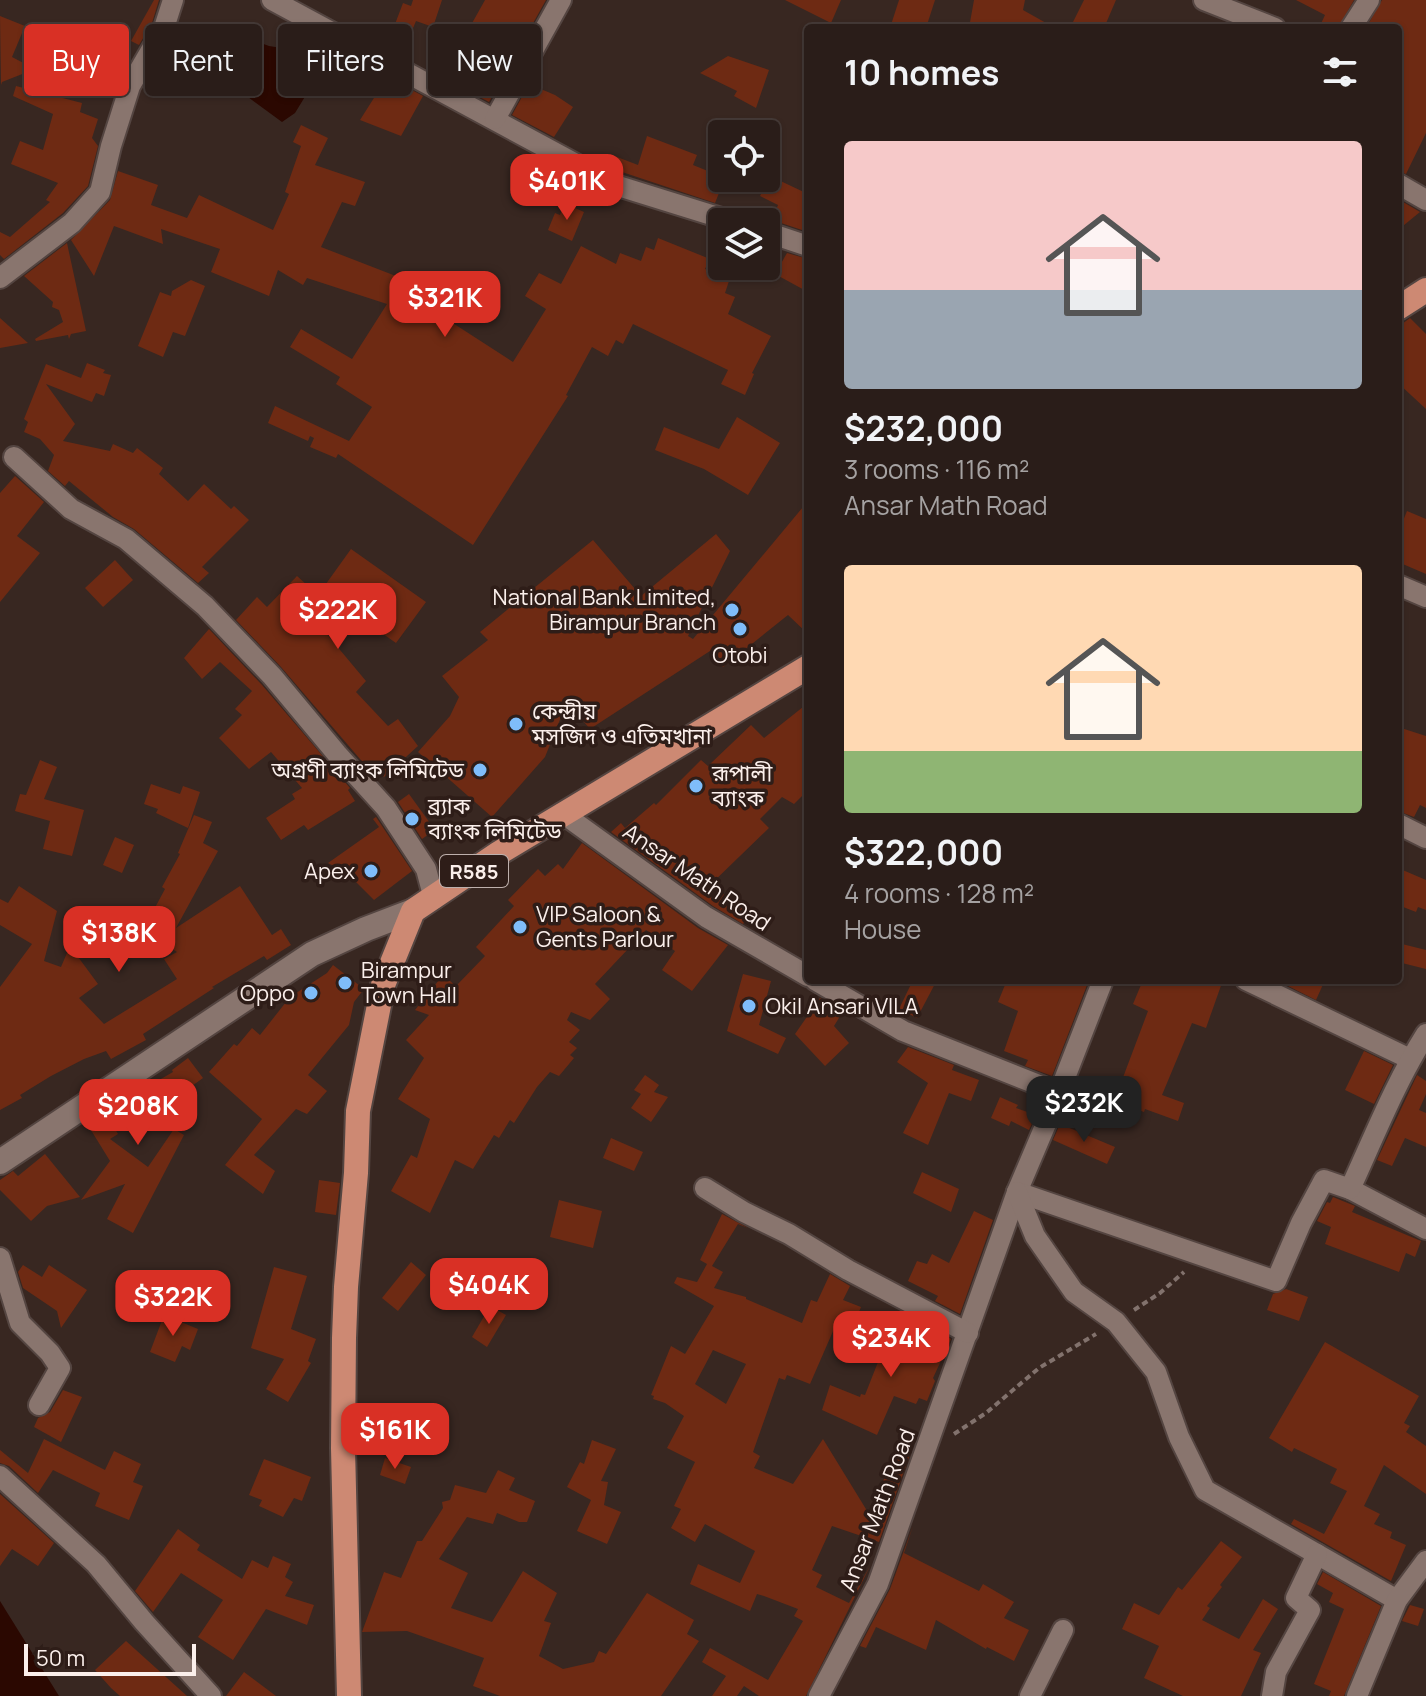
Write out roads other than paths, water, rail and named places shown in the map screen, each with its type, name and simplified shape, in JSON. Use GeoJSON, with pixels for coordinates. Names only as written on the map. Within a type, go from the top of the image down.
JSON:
{"type":"FeatureCollection","features":[{"type":"Feature","properties":{"kind":"main road"},"geometry":{"type":"LineString","coordinates":[[1402,305],[1426,290]]}},
{"type":"Feature","properties":{"kind":"main road","name":"R585"},"geometry":{"type":"LineString","coordinates":[[424,905],[562,813],[804,669]]}},
{"type":"Feature","properties":{"kind":"main road"},"geometry":{"type":"LineString","coordinates":[[0,1162],[312,954],[424,905]]}},
{"type":"Feature","properties":{"kind":"main road"},"geometry":{"type":"LineString","coordinates":[[349,1696],[343,1463],[344,1338],[358,1111],[383,985],[424,905]]}},
{"type":"Feature","properties":{"kind":"street"},"geometry":{"type":"LineString","coordinates":[[0,278],[72,223],[100,192],[130,86],[164,28],[173,0]]}},
{"type":"Feature","properties":{"kind":"street"},"geometry":{"type":"LineString","coordinates":[[272,0],[615,185],[708,214]]}},
{"type":"Feature","properties":{"kind":"street"},"geometry":{"type":"LineString","coordinates":[[495,119],[561,0]]}},
{"type":"Feature","properties":{"kind":"street"},"geometry":{"type":"LineString","coordinates":[[1204,0],[1265,24]]}},
{"type":"Feature","properties":{"kind":"street"},"geometry":{"type":"LineString","coordinates":[[1354,24],[1369,0]]}},
{"type":"Feature","properties":{"kind":"street"},"geometry":{"type":"LineString","coordinates":[[1402,186],[1426,200]]}},
{"type":"Feature","properties":{"kind":"street"},"geometry":{"type":"LineString","coordinates":[[780,237],[804,245]]}},
{"type":"Feature","properties":{"kind":"street"},"geometry":{"type":"LineString","coordinates":[[14,457],[71,509],[126,539],[205,606],[272,676],[386,808],[426,869],[424,905]]}},
{"type":"Feature","properties":{"kind":"street","name":"Ansar Math Road"},"geometry":{"type":"LineString","coordinates":[[562,813],[706,917],[804,974]]}},
{"type":"Feature","properties":{"kind":"street"},"geometry":{"type":"LineString","coordinates":[[1402,826],[1426,838]]}},
{"type":"Feature","properties":{"kind":"street"},"geometry":{"type":"LineString","coordinates":[[822,984],[903,1031],[1059,1093]]}},
{"type":"Feature","properties":{"kind":"street","name":"Ansar Math Road"},"geometry":{"type":"LineString","coordinates":[[819,1696],[878,1584],[1017,1192],[1101,984]]}},
{"type":"Feature","properties":{"kind":"street"},"geometry":{"type":"LineString","coordinates":[[1254,984],[1410,1059]]}},
{"type":"Feature","properties":{"kind":"street"},"geometry":{"type":"LineString","coordinates":[[1350,1189],[1377,1126],[1426,1034]]}},
{"type":"Feature","properties":{"kind":"street"},"geometry":{"type":"LineString","coordinates":[[1017,1192],[1276,1281],[1324,1180],[1350,1189],[1426,1229]]}},
{"type":"Feature","properties":{"kind":"street"},"geometry":{"type":"LineString","coordinates":[[705,1188],[848,1270],[968,1333]]}},
{"type":"Feature","properties":{"kind":"street"},"geometry":{"type":"LineString","coordinates":[[1017,1192],[1035,1236],[1074,1292],[1116,1322],[1156,1372],[1179,1437],[1205,1490],[1397,1600]]}},
{"type":"Feature","properties":{"kind":"street"},"geometry":{"type":"LineString","coordinates":[[0,1258],[20,1323],[50,1353],[60,1368],[39,1405]]}},
{"type":"Feature","properties":{"kind":"street"},"geometry":{"type":"LineString","coordinates":[[0,1476],[96,1564],[211,1696]]}},
{"type":"Feature","properties":{"kind":"street"},"geometry":{"type":"LineString","coordinates":[[1272,1696],[1276,1672],[1310,1610],[1296,1598],[1317,1554]]}},
{"type":"Feature","properties":{"kind":"street"},"geometry":{"type":"LineString","coordinates":[[1357,1696],[1397,1600],[1426,1561]]}},
{"type":"Feature","properties":{"kind":"street"},"geometry":{"type":"LineString","coordinates":[[1030,1696],[1063,1630]]}},
{"type":"Feature","properties":{"kind":"place","name":"National Bank Limited, Birampur Branch"},"geometry":{"type":"Point","coordinates":[732,610]}},
{"type":"Feature","properties":{"kind":"place","name":"Otobi"},"geometry":{"type":"Point","coordinates":[740,629]}},
{"type":"Feature","properties":{"kind":"place","name":"কেন্দ্রীয় মসজিদ ও এতিমখানা"},"geometry":{"type":"Point","coordinates":[516,724]}},
{"type":"Feature","properties":{"kind":"place","name":"অগ্রণী ব্যাংক লিমিটেড"},"geometry":{"type":"Point","coordinates":[480,770]}},
{"type":"Feature","properties":{"kind":"place","name":"রূপালী ব্যাংক"},"geometry":{"type":"Point","coordinates":[696,786]}},
{"type":"Feature","properties":{"kind":"place","name":"ব্র্যাক ব্যাংক লিমিটেড"},"geometry":{"type":"Point","coordinates":[412,819]}},
{"type":"Feature","properties":{"kind":"place","name":"Apex"},"geometry":{"type":"Point","coordinates":[371,871]}},
{"type":"Feature","properties":{"kind":"place","name":"VIP Saloon & Gents Parlour"},"geometry":{"type":"Point","coordinates":[520,927]}},
{"type":"Feature","properties":{"kind":"place","name":"Birampur Town Hall"},"geometry":{"type":"Point","coordinates":[345,983]}},
{"type":"Feature","properties":{"kind":"place","name":"Oppo"},"geometry":{"type":"Point","coordinates":[311,993]}},
{"type":"Feature","properties":{"kind":"place","name":"Okil Ansari VILA"},"geometry":{"type":"Point","coordinates":[749,1006]}}]}
